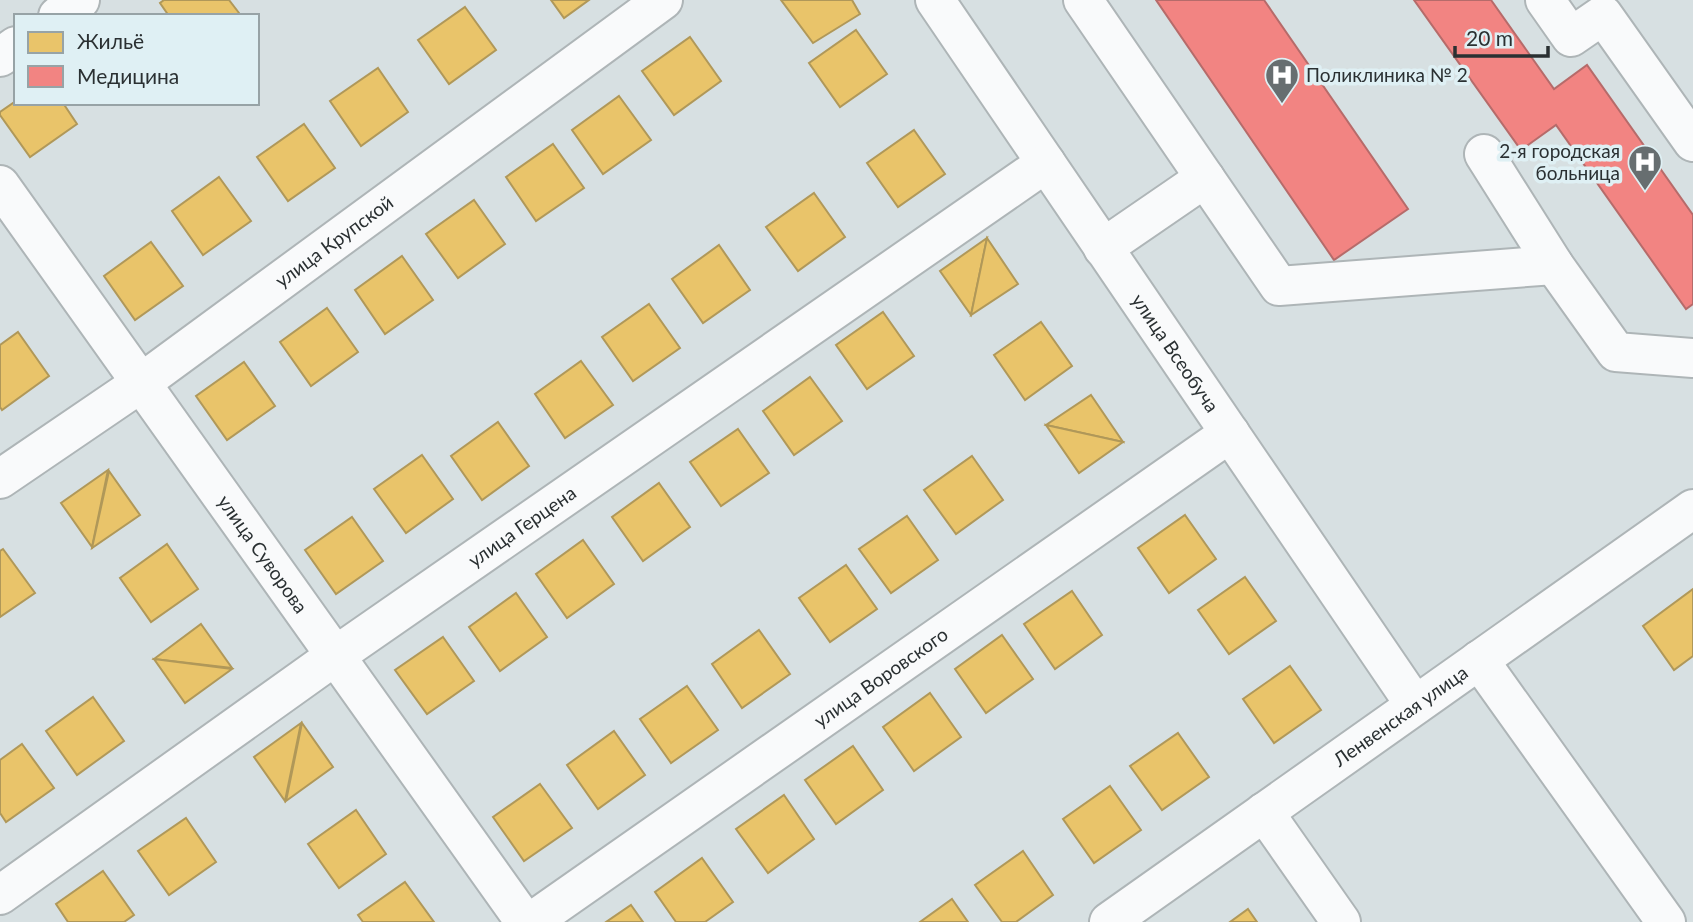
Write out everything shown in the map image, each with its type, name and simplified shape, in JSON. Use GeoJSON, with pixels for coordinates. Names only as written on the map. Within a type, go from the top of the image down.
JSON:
{"type":"FeatureCollection","features":[{"type":"Feature","properties":{"kind":"street"},"geometry":{"type":"LineString","coordinates":[[61,14],[80,0]]}},
{"type":"Feature","properties":{"kind":"street","name":"улица Крупской"},"geometry":{"type":"LineString","coordinates":[[0,479],[141,383],[663,0]]}},
{"type":"Feature","properties":{"kind":"street","name":"улица Всеобуча"},"geometry":{"type":"LineString","coordinates":[[935,0],[1415,705]]}},
{"type":"Feature","properties":{"kind":"street"},"geometry":{"type":"LineString","coordinates":[[1083,0],[1279,286],[1554,265]]}},
{"type":"Feature","properties":{"kind":"street"},"geometry":{"type":"LineString","coordinates":[[1545,0],[1571,37],[1603,15],[1693,142]]}},
{"type":"Feature","properties":{"kind":"street"},"geometry":{"type":"LineString","coordinates":[[1484,154],[1554,265],[1616,352],[1693,358]]}},
{"type":"Feature","properties":{"kind":"street","name":"улица Герцена"},"geometry":{"type":"LineString","coordinates":[[0,895],[335,656],[1046,163]]}},
{"type":"Feature","properties":{"kind":"street"},"geometry":{"type":"LineString","coordinates":[[1103,248],[1205,178]]}},
{"type":"Feature","properties":{"kind":"street","name":"улица Суворова"},"geometry":{"type":"LineString","coordinates":[[0,186],[524,922]]}},
{"type":"Feature","properties":{"kind":"street","name":"улица Воровского"},"geometry":{"type":"LineString","coordinates":[[531,922],[1230,433]]}},
{"type":"Feature","properties":{"kind":"street","name":"Ленвенская улица"},"geometry":{"type":"LineString","coordinates":[[1109,922],[1693,509]]}},
{"type":"Feature","properties":{"kind":"street"},"geometry":{"type":"LineString","coordinates":[[1479,660],[1665,922]]}},
{"type":"Feature","properties":{"kind":"street"},"geometry":{"type":"LineString","coordinates":[[1264,812],[1341,922]]}},
{"type":"Feature","properties":{"kind":"building: Жильё"},"geometry":{"type":"Polygon","coordinates":[[[164,0],[229,0],[239,13],[168,14],[160,3],[164,0]]]}},
{"type":"Feature","properties":{"kind":"building: Жильё"},"geometry":{"type":"Polygon","coordinates":[[[551,0],[589,0],[564,18],[551,0]]]}},
{"type":"Feature","properties":{"kind":"building: Жильё"},"geometry":{"type":"Polygon","coordinates":[[[781,0],[852,0],[860,14],[813,43],[781,0]]]}},
{"type":"Feature","properties":{"kind":"building: Жильё"},"geometry":{"type":"Polygon","coordinates":[[[465,7],[496,50],[449,84],[418,40],[465,7]]]}},
{"type":"Feature","properties":{"kind":"building: Жильё"},"geometry":{"type":"Polygon","coordinates":[[[856,30],[887,74],[840,107],[809,63],[856,30]]]}},
{"type":"Feature","properties":{"kind":"building: Жильё"},"geometry":{"type":"Polygon","coordinates":[[[690,37],[721,81],[674,115],[642,71],[690,37]]]}},
{"type":"Feature","properties":{"kind":"building: Жильё"},"geometry":{"type":"Polygon","coordinates":[[[378,68],[408,112],[361,146],[330,101],[378,68]]]}},
{"type":"Feature","properties":{"kind":"building: Жильё"},"geometry":{"type":"Polygon","coordinates":[[[619,96],[651,140],[603,174],[572,130],[619,96]]]}},
{"type":"Feature","properties":{"kind":"building: Жильё"},"geometry":{"type":"Polygon","coordinates":[[[14,102],[14,105],[64,105],[77,124],[30,157],[0,112],[14,102]]]}},
{"type":"Feature","properties":{"kind":"building: Жильё"},"geometry":{"type":"Polygon","coordinates":[[[304,124],[335,168],[288,201],[257,157],[304,124]]]}},
{"type":"Feature","properties":{"kind":"building: Жильё"},"geometry":{"type":"Polygon","coordinates":[[[914,130],[945,174],[898,207],[867,163],[914,130]]]}},
{"type":"Feature","properties":{"kind":"building: Жильё"},"geometry":{"type":"Polygon","coordinates":[[[553,144],[584,188],[536,221],[506,177],[553,144]]]}},
{"type":"Feature","properties":{"kind":"building: Жильё"},"geometry":{"type":"Polygon","coordinates":[[[219,177],[251,221],[203,255],[172,211],[219,177]]]}},
{"type":"Feature","properties":{"kind":"building: Жильё"},"geometry":{"type":"Polygon","coordinates":[[[814,193],[845,237],[798,271],[766,227],[814,193]]]}},
{"type":"Feature","properties":{"kind":"building: Жильё"},"geometry":{"type":"Polygon","coordinates":[[[474,200],[505,244],[458,278],[426,234],[474,200]]]}},
{"type":"Feature","properties":{"kind":"building: Жильё"},"geometry":{"type":"Polygon","coordinates":[[[987,238],[971,315],[940,271],[987,238]]]}},
{"type":"Feature","properties":{"kind":"building: Жильё"},"geometry":{"type":"Polygon","coordinates":[[[987,238],[1018,284],[971,315],[987,238]]]}},
{"type":"Feature","properties":{"kind":"building: Жильё"},"geometry":{"type":"Polygon","coordinates":[[[151,242],[183,286],[135,320],[104,276],[151,242]]]}},
{"type":"Feature","properties":{"kind":"building: Жильё"},"geometry":{"type":"Polygon","coordinates":[[[719,245],[750,290],[703,323],[672,279],[719,245]]]}},
{"type":"Feature","properties":{"kind":"building: Жильё"},"geometry":{"type":"Polygon","coordinates":[[[402,256],[433,300],[385,334],[355,290],[402,256]]]}},
{"type":"Feature","properties":{"kind":"building: Жильё"},"geometry":{"type":"Polygon","coordinates":[[[649,304],[680,348],[633,381],[602,337],[649,304]]]}},
{"type":"Feature","properties":{"kind":"building: Жильё"},"geometry":{"type":"Polygon","coordinates":[[[327,308],[358,352],[311,386],[280,342],[327,308]]]}},
{"type":"Feature","properties":{"kind":"building: Жильё"},"geometry":{"type":"Polygon","coordinates":[[[883,312],[914,356],[867,389],[836,345],[883,312]]]}},
{"type":"Feature","properties":{"kind":"building: Жильё"},"geometry":{"type":"Polygon","coordinates":[[[1041,322],[1072,366],[1025,400],[994,355],[1041,322]]]}},
{"type":"Feature","properties":{"kind":"building: Жильё"},"geometry":{"type":"Polygon","coordinates":[[[18,332],[49,376],[2,410],[0,345],[18,332]]]}},
{"type":"Feature","properties":{"kind":"building: Жильё"},"geometry":{"type":"Polygon","coordinates":[[[581,361],[613,405],[565,438],[535,394],[581,361]]]}},
{"type":"Feature","properties":{"kind":"building: Жильё"},"geometry":{"type":"Polygon","coordinates":[[[244,362],[275,406],[227,440],[196,396],[244,362]]]}},
{"type":"Feature","properties":{"kind":"building: Жильё"},"geometry":{"type":"Polygon","coordinates":[[[810,377],[842,421],[794,455],[763,411],[810,377]]]}},
{"type":"Feature","properties":{"kind":"building: Жильё"},"geometry":{"type":"Polygon","coordinates":[[[1091,395],[1123,442],[1046,425],[1091,395]]]}},
{"type":"Feature","properties":{"kind":"building: Жильё"},"geometry":{"type":"Polygon","coordinates":[[[498,422],[529,466],[482,500],[451,456],[498,422]]]}},
{"type":"Feature","properties":{"kind":"building: Жильё"},"geometry":{"type":"Polygon","coordinates":[[[1046,425],[1123,442],[1079,473],[1046,425]]]}},
{"type":"Feature","properties":{"kind":"building: Жильё"},"geometry":{"type":"Polygon","coordinates":[[[738,429],[769,473],[721,506],[690,462],[738,429]]]}},
{"type":"Feature","properties":{"kind":"building: Жильё"},"geometry":{"type":"Polygon","coordinates":[[[422,455],[453,499],[406,533],[374,489],[422,455]]]}},
{"type":"Feature","properties":{"kind":"building: Жильё"},"geometry":{"type":"Polygon","coordinates":[[[972,456],[1003,500],[956,534],[924,490],[972,456]]]}},
{"type":"Feature","properties":{"kind":"building: Жильё"},"geometry":{"type":"Polygon","coordinates":[[[108,470],[92,547],[61,503],[108,470]]]}},
{"type":"Feature","properties":{"kind":"building: Жильё"},"geometry":{"type":"Polygon","coordinates":[[[109,471],[140,515],[92,548],[109,471]]]}},
{"type":"Feature","properties":{"kind":"building: Жильё"},"geometry":{"type":"Polygon","coordinates":[[[659,483],[690,527],[643,561],[612,517],[659,483]]]}},
{"type":"Feature","properties":{"kind":"building: Жильё"},"geometry":{"type":"Polygon","coordinates":[[[1185,515],[1216,559],[1169,593],[1138,548],[1185,515]]]}},
{"type":"Feature","properties":{"kind":"building: Жильё"},"geometry":{"type":"Polygon","coordinates":[[[907,516],[938,560],[891,593],[859,549],[907,516]]]}},
{"type":"Feature","properties":{"kind":"building: Жильё"},"geometry":{"type":"Polygon","coordinates":[[[352,517],[383,561],[336,594],[305,550],[352,517]]]}},
{"type":"Feature","properties":{"kind":"building: Жильё"},"geometry":{"type":"Polygon","coordinates":[[[583,540],[614,584],[567,618],[536,574],[583,540]]]}},
{"type":"Feature","properties":{"kind":"building: Жильё"},"geometry":{"type":"Polygon","coordinates":[[[167,544],[198,589],[151,622],[120,578],[167,544]]]}},
{"type":"Feature","properties":{"kind":"building: Жильё"},"geometry":{"type":"Polygon","coordinates":[[[3,549],[35,593],[0,617],[0,551],[3,549]]]}},
{"type":"Feature","properties":{"kind":"building: Жильё"},"geometry":{"type":"Polygon","coordinates":[[[846,565],[877,609],[830,642],[799,598],[846,565]]]}},
{"type":"Feature","properties":{"kind":"building: Жильё"},"geometry":{"type":"Polygon","coordinates":[[[1245,577],[1276,621],[1229,654],[1198,610],[1245,577]]]}},
{"type":"Feature","properties":{"kind":"building: Жильё"},"geometry":{"type":"Polygon","coordinates":[[[1693,589],[1693,656],[1674,670],[1643,626],[1693,589]]]}},
{"type":"Feature","properties":{"kind":"building: Жильё"},"geometry":{"type":"Polygon","coordinates":[[[1072,591],[1102,635],[1055,669],[1024,624],[1072,591]]]}},
{"type":"Feature","properties":{"kind":"building: Жильё"},"geometry":{"type":"Polygon","coordinates":[[[516,593],[547,637],[500,671],[469,627],[516,593]]]}},
{"type":"Feature","properties":{"kind":"building: Жильё"},"geometry":{"type":"Polygon","coordinates":[[[201,624],[232,668],[154,659],[201,624]]]}},
{"type":"Feature","properties":{"kind":"building: Жильё"},"geometry":{"type":"Polygon","coordinates":[[[759,630],[790,674],[742,708],[712,664],[759,630]]]}},
{"type":"Feature","properties":{"kind":"building: Жильё"},"geometry":{"type":"Polygon","coordinates":[[[1002,635],[1033,679],[986,713],[955,669],[1002,635]]]}},
{"type":"Feature","properties":{"kind":"building: Жильё"},"geometry":{"type":"Polygon","coordinates":[[[443,637],[474,681],[427,714],[395,670],[443,637]]]}},
{"type":"Feature","properties":{"kind":"building: Жильё"},"geometry":{"type":"Polygon","coordinates":[[[154,659],[232,669],[185,703],[154,659]]]}},
{"type":"Feature","properties":{"kind":"building: Жильё"},"geometry":{"type":"Polygon","coordinates":[[[1290,666],[1321,710],[1274,743],[1243,699],[1290,666]]]}},
{"type":"Feature","properties":{"kind":"building: Жильё"},"geometry":{"type":"Polygon","coordinates":[[[687,686],[718,730],[671,763],[640,719],[687,686]]]}},
{"type":"Feature","properties":{"kind":"building: Жильё"},"geometry":{"type":"Polygon","coordinates":[[[930,693],[961,737],[914,771],[883,727],[930,693]]]}},
{"type":"Feature","properties":{"kind":"building: Жильё"},"geometry":{"type":"Polygon","coordinates":[[[93,697],[124,741],[77,775],[46,731],[93,697]]]}},
{"type":"Feature","properties":{"kind":"building: Жильё"},"geometry":{"type":"Polygon","coordinates":[[[301,723],[285,801],[254,757],[301,723]]]}},
{"type":"Feature","properties":{"kind":"building: Жильё"},"geometry":{"type":"Polygon","coordinates":[[[302,723],[333,767],[286,801],[302,723]]]}},
{"type":"Feature","properties":{"kind":"building: Жильё"},"geometry":{"type":"Polygon","coordinates":[[[614,731],[645,775],[598,809],[567,765],[614,731]]]}},
{"type":"Feature","properties":{"kind":"building: Жильё"},"geometry":{"type":"Polygon","coordinates":[[[1178,733],[1209,777],[1162,810],[1130,766],[1178,733]]]}},
{"type":"Feature","properties":{"kind":"building: Жильё"},"geometry":{"type":"Polygon","coordinates":[[[22,744],[54,788],[6,822],[0,813],[0,760],[22,744]]]}},
{"type":"Feature","properties":{"kind":"building: Жильё"},"geometry":{"type":"Polygon","coordinates":[[[853,746],[883,790],[836,824],[805,780],[853,746]]]}},
{"type":"Feature","properties":{"kind":"building: Жильё"},"geometry":{"type":"Polygon","coordinates":[[[540,784],[572,828],[524,861],[493,817],[540,784]]]}},
{"type":"Feature","properties":{"kind":"building: Жильё"},"geometry":{"type":"Polygon","coordinates":[[[1110,786],[1141,830],[1094,863],[1063,819],[1110,786]]]}},
{"type":"Feature","properties":{"kind":"building: Жильё"},"geometry":{"type":"Polygon","coordinates":[[[784,795],[814,839],[768,873],[736,829],[784,795]]]}},
{"type":"Feature","properties":{"kind":"building: Жильё"},"geometry":{"type":"Polygon","coordinates":[[[356,810],[386,854],[339,888],[308,844],[356,810]]]}},
{"type":"Feature","properties":{"kind":"building: Жильё"},"geometry":{"type":"Polygon","coordinates":[[[186,818],[216,862],[169,895],[138,851],[186,818]]]}},
{"type":"Feature","properties":{"kind":"building: Жильё"},"geometry":{"type":"Polygon","coordinates":[[[1023,851],[1053,895],[1016,922],[1002,922],[975,885],[1023,851]]]}},
{"type":"Feature","properties":{"kind":"building: Жильё"},"geometry":{"type":"Polygon","coordinates":[[[702,858],[733,902],[705,922],[676,922],[655,892],[702,858]]]}},
{"type":"Feature","properties":{"kind":"building: Жильё"},"geometry":{"type":"Polygon","coordinates":[[[103,871],[134,915],[124,922],[68,922],[56,904],[103,871]]]}},
{"type":"Feature","properties":{"kind":"building: Жильё"},"geometry":{"type":"Polygon","coordinates":[[[405,882],[434,922],[363,922],[358,915],[405,882]]]}},
{"type":"Feature","properties":{"kind":"building: Жильё"},"geometry":{"type":"Polygon","coordinates":[[[952,899],[968,922],[920,922],[952,899]]]}},
{"type":"Feature","properties":{"kind":"building: Жильё"},"geometry":{"type":"Polygon","coordinates":[[[631,905],[643,922],[606,922],[631,905]]]}},
{"type":"Feature","properties":{"kind":"building: Жильё"},"geometry":{"type":"Polygon","coordinates":[[[1248,909],[1257,922],[1230,922],[1248,909]]]}},
{"type":"Feature","properties":{"kind":"building: Медицина","name":"Поликлиника № 2"},"geometry":{"type":"Polygon","coordinates":[[[1156,0],[1264,0],[1408,209],[1334,260],[1156,0]]]}},
{"type":"Feature","properties":{"kind":"building: Медицина"},"geometry":{"type":"Polygon","coordinates":[[[1414,0],[1491,0],[1554,89],[1587,65],[1693,215],[1693,304],[1686,309],[1556,125],[1521,150],[1414,0]]]}},
{"type":"Feature","properties":{"kind":"place","name":"Поликлиника № 2"},"geometry":{"type":"Point","coordinates":[1282,105]}},
{"type":"Feature","properties":{"kind":"place","name":"2-я городская больница"},"geometry":{"type":"Point","coordinates":[1645,192]}}]}
